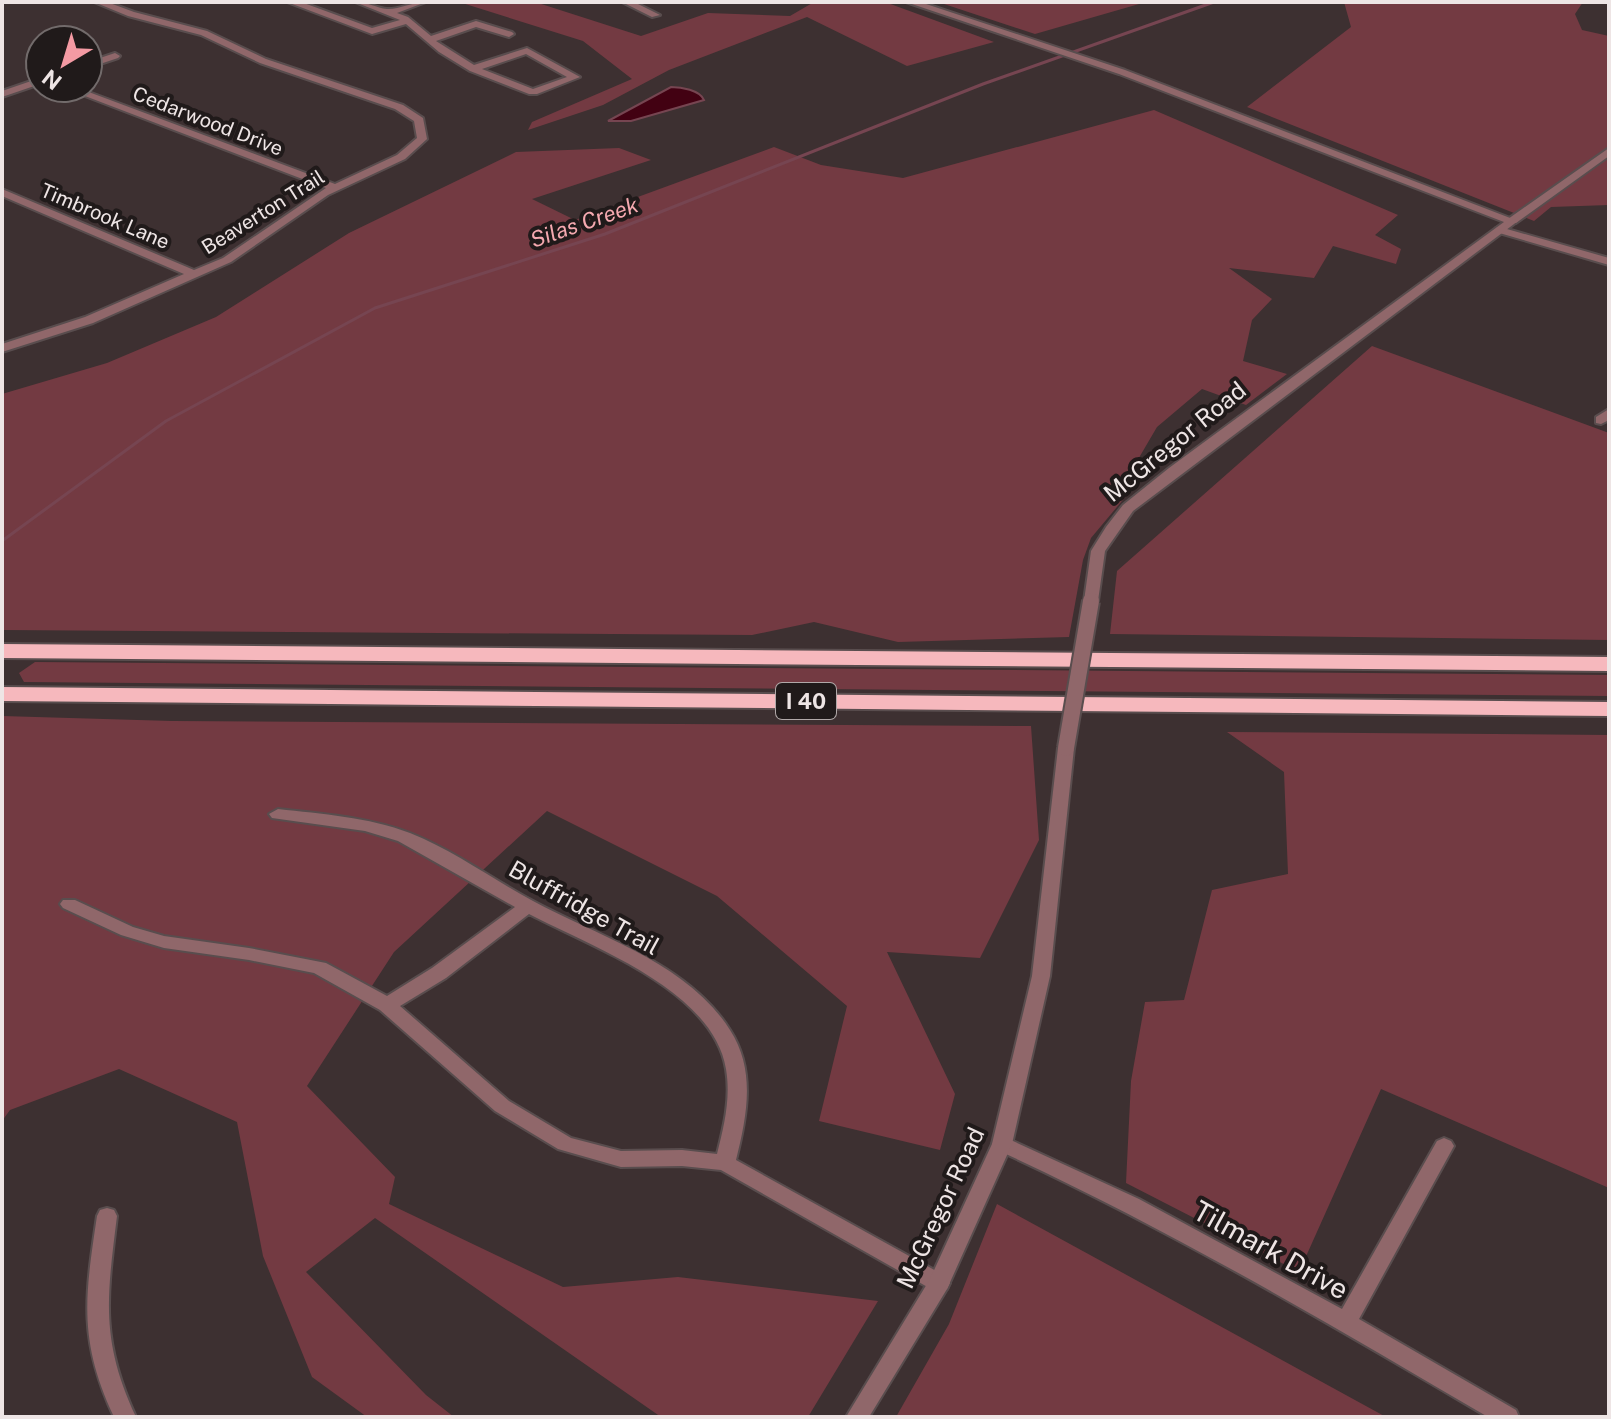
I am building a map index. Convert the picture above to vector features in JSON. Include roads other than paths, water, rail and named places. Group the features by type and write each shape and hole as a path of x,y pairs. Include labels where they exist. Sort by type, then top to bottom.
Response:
{"highway":[{"name":"I 40","path":"2,651 1609,664"},
{"name":"I 40","path":"2,694 1609,709"}],"street":[{"name":"Beaverton Trail","path":"2,348 77,324 227,260 334,187 411,151 422,139 419,120 399,107 263,61 204,33 131,14 99,2"},
{"path":"292,2 372,31 407,21"},
{"path":"360,2 407,21 429,40 473,69 533,92 575,77 527,51 473,69"},
{"path":"390,12 421,2"},
{"path":"627,2 655,15"},
{"path":"911,2 1084,60 1512,221"},
{"path":"429,40 476,24 509,34"},
{"path":"104,60 115,56"},
{"path":"2,94 24,86"},
{"name":"Cedarwood Drive","path":"104,101 334,187"},
{"name":"McGregor Road","path":"857,1417 939,1283 1002,1144 1041,976 1066,748 1098,551 1128,508 1174,471 1609,151"},
{"name":"Timbrook Lane","path":"2,192 193,274"},
{"path":"1500,230 1609,262"},
{"name":"Bluffridge Trail","path":"278,814 366,826 404,837 664,979 712,1017 731,1049 739,1085 737,1116 725,1163"},
{"path":"69,904 127,931 164,942 319,968 387,1005 502,1106 565,1144 621,1159 682,1158 725,1163 939,1283"},
{"path":"387,1005 439,973 528,906"},
{"name":"Tilmark Drive","path":"1002,1144 1078,1176 1346,1323 1508,1417"},
{"path":"1346,1323 1444,1146"},
{"path":"107,1216 96,1305 97,1342 107,1378 125,1417"}],"waterway":[{"name":"Silas Creek","path":"2,541 166,421 375,308 605,234 983,84 1214,2"}]}
